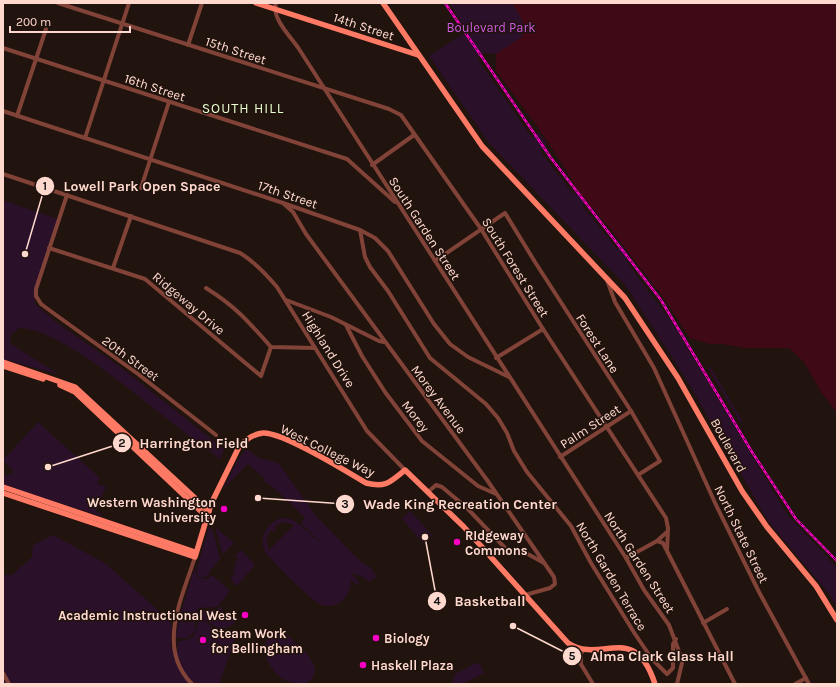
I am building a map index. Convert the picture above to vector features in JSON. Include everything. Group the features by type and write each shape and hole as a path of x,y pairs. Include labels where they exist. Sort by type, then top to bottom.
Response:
{"main road":[{"name":"14th Street","path":"256,3 275,6 419,55"},
{"name":"Boulevard","path":"383,3 482,146 625,298 678,378 742,491 778,541 816,586 837,620"},
{"path":"3,362 75,387 208,514"},
{"path":"3,366 62,385 75,392 208,514"},
{"name":"West College Way","path":"195,555 208,514 239,447 250,437 259,434 273,434 287,439 366,483 379,486 388,483 405,470"},
{"name":"Highland Drive","path":"405,470 464,527 568,643"},
{"path":"3,487 195,555"},
{"path":"3,493 195,555"},
{"path":"568,643 578,648 624,648 637,654 643,658 649,666 655,684"}],"street":[{"name":"15th Street","path":"58,3 389,109 401,115 405,121"},
{"path":"85,138 129,3"},
{"path":"188,45 202,3"},
{"name":"South Garden Street","path":"275,6 276,17 325,89 372,165 496,358 511,378 560,457"},
{"path":"17,116 46,29"},
{"name":"16th Street","path":"3,48 347,159 399,206"},
{"path":"141,188 169,102"},
{"name":"17th Street","path":"3,111 283,202 360,230 375,238 388,251 434,324 450,344 468,357 511,378"},
{"name":"South Forest Street","path":"405,121 481,229 543,329 666,518 668,531 667,551"},
{"path":"372,165 414,135"},
{"name":"Highland Drive","path":"3,174 240,253 270,278 286,300 367,431 405,470"},
{"path":"50,248 67,195"},
{"name":"Morey Avenue","path":"283,202 293,212 306,234 384,342 497,494 554,577 555,584 550,588 525,595"},
{"name":"Forest Lane","path":"481,229 505,213 631,411 660,461 638,475"},
{"path":"113,268 131,216"},
{"path":"434,261 481,229"},
{"name":"North Garden Terrace","path":"360,230 365,257 370,267 388,291 430,358 486,404 494,413 507,433 514,451 530,476 571,526 591,563 652,659 667,674 674,668 673,644 676,639"},
{"name":"Ridgeway Drive","path":"50,248 145,279 261,376 271,347"},
{"name":"20th Street","path":"50,248 36,289 36,296 41,304 138,374 216,435"},
{"name":"North State Street","path":"606,278 615,302 654,368 720,512 759,592 809,684"},
{"path":"206,288 228,301 271,347 315,348"},
{"path":"286,300 331,317 379,341 384,342"},
{"name":"Morey","path":"346,325 362,356 385,392 422,441 478,486 497,494"},
{"path":"496,358 543,329"},
{"name":"Palm Street","path":"560,457 631,411"},
{"name":"North Garden Street","path":"560,457 626,558 644,590 670,625 676,639 682,663 677,684"},
{"path":"428,492 436,485 442,487 466,508 506,549 526,553 545,563"},
{"path":"626,558 657,542 668,531"},
{"path":"657,542 663,543 735,684"},
{"path":"192,684 182,671 174,653 173,640 175,622 195,555"},
{"path":"703,623 727,609"},
{"path":"568,643 581,662 593,684"},
{"path":"581,662 581,653 586,648"},
{"path":"3,673 9,684"},
{"path":"794,684 806,678"}],"green space":[{"name":"Boulevard Park","path":"449,3 512,3 524,22 522,37 496,54 484,53 477,58 532,138 539,132 547,144 540,151 573,194 577,191 586,202 582,206 617,249 622,245 630,257 626,261 673,324 787,514 837,568 837,609 830,595 768,521 686,379 626,286 489,143 429,56 467,31"},
{"path":"3,200 57,219 35,289 35,304 53,320 119,366 224,449 220,459 91,360 52,338 34,331 19,328 10,336 11,344 60,375 3,359"},
{"path":"710,366 742,420 741,424 708,368"},
{"path":"38,422 100,478 97,483 106,487 96,511 102,514 101,516 3,486 3,473 7,476 14,472 3,460"},
{"path":"247,449 259,458 276,462 280,465 316,516 360,561 370,567 377,577 369,582 363,577 351,573 360,583 357,585 351,579 349,591 342,601 332,606 326,606 314,601 267,554 263,547 263,541 266,529 276,520 283,518 290,519 297,523 321,543 301,523 305,518 275,489 264,481 265,479 248,464 223,489 238,459","holes":["283,522 294,525 269,550 267,540 271,530 273,532 276,529 274,527"]},
{"path":"410,511 432,535 423,543 402,519"},
{"path":"209,527 213,531 220,559 209,572 210,574 203,578 198,576 196,571"},
{"path":"215,527 234,543 223,555"},
{"path":"53,535 105,563 169,620 171,623 172,650 178,651 177,642 191,638 195,635 198,621 206,622 223,636 236,636 219,684 3,684 3,575 12,575 32,557 33,545"},
{"path":"241,550 255,565 237,586 230,579 235,573 232,571 236,566 234,564 238,559 235,556"},
{"path":"195,566 195,573 199,578 207,579 212,575 230,591 217,607 199,608 195,613 195,620 180,620 179,619"},
{"path":"221,606 224,614 235,622 229,627 216,627 208,622 197,619 197,613 199,610 216,610"},
{"path":"178,622 195,622 195,632 187,638 176,638"},
{"path":"285,633 303,650 313,664 315,671 312,678 305,684 291,683 280,677 266,658 265,648 267,640 274,634"},
{"path":"476,663 480,664 484,673 462,684 452,684 455,674"}],"shaded area":[{"path":"512,3 837,3 837,413 821,392 804,362 789,348 744,348 723,344 710,344 690,338 663,297 611,230 578,191 537,126 496,71 496,54 522,37 523,23 520,15"}],"railway":[{"path":"445,3 551,158 661,300 752,452 796,519 837,561"}],"place":[{"name":"Lowell Park Open Space","path":"25,254"},
{"name":"Harrington Field","path":"48,467"},
{"name":"Wade King Recreation Center","path":"258,498"},
{"name":"Western Washington University","path":"224,509"},
{"name":"Basketball","path":"425,537"},
{"name":"RIdgeway Commons","path":"457,542"},
{"name":"Academic Instructional West","path":"245,615"},
{"name":"Alma Clark Glass Hall","path":"513,626"},
{"name":"Biology","path":"376,638"},
{"name":"Steam Work for Bellingham","path":"203,640"},
{"name":"Haskell Plaza","path":"363,665"}],"district":[{"name":"SOUTH HILL","path":"243,108"}]}
